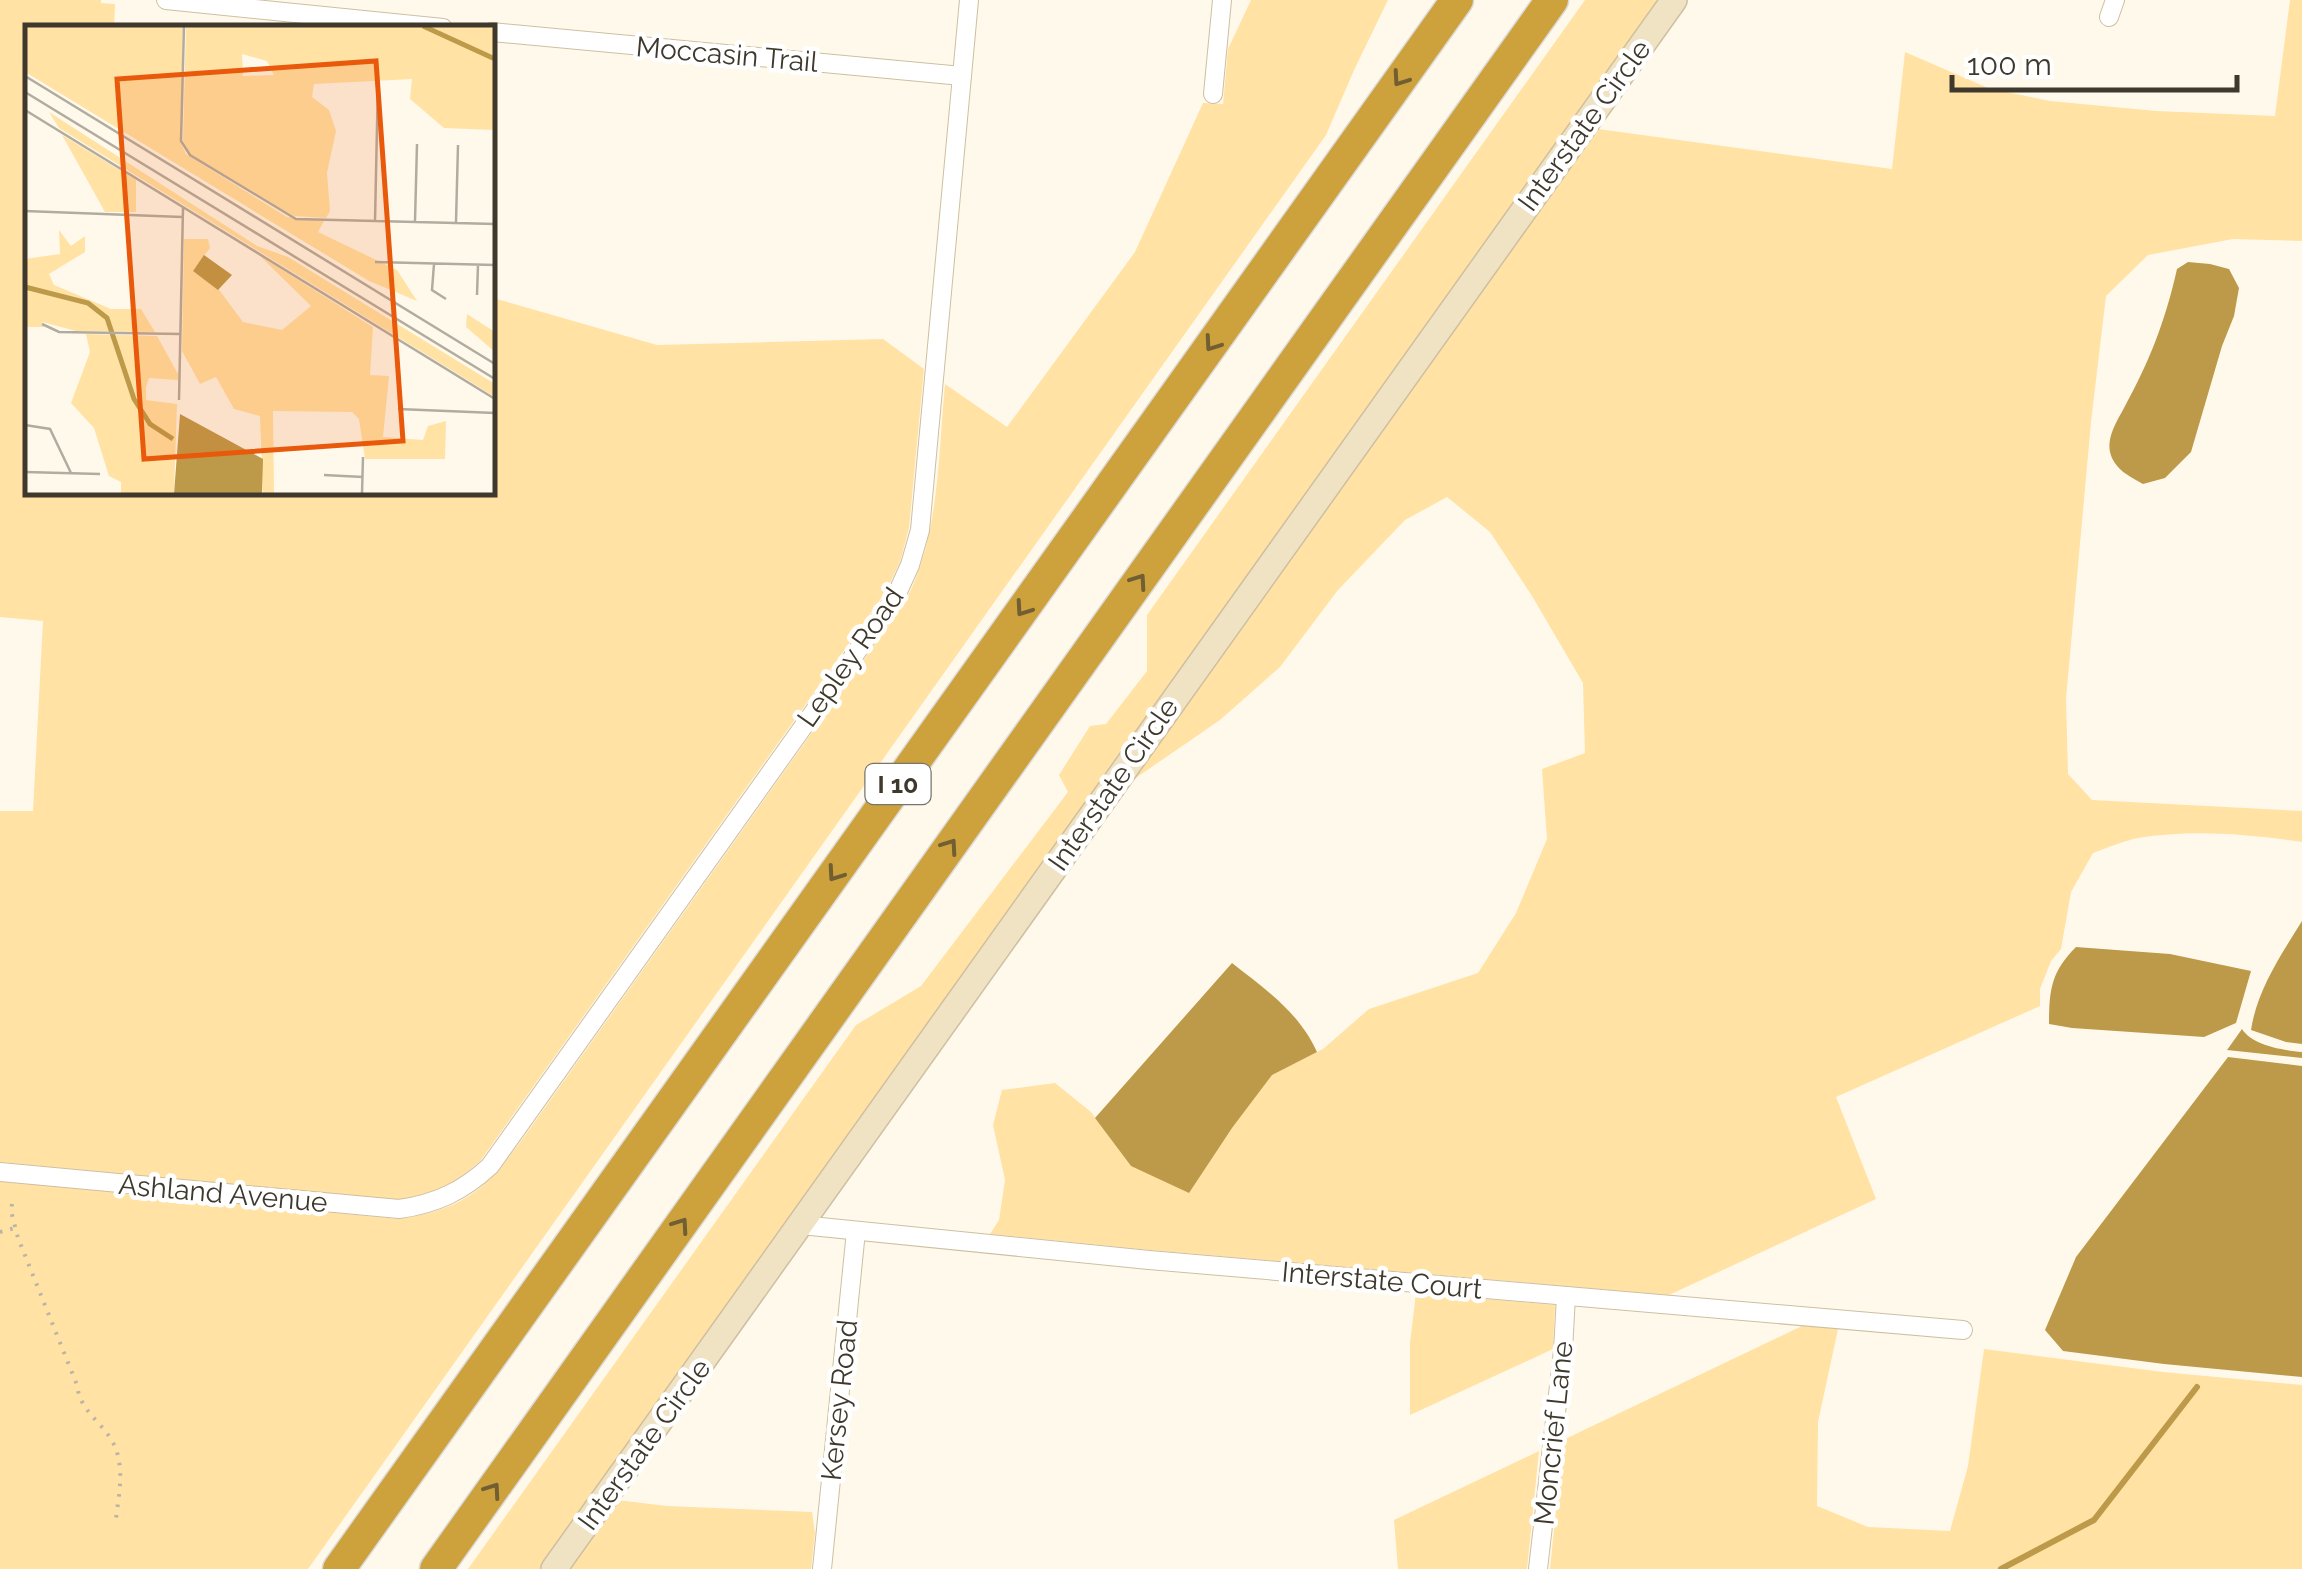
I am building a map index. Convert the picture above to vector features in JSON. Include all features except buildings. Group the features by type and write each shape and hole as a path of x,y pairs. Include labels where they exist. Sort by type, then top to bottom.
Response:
{"highway":[{"name":"I 10","path":"339,1569 1457,0"},
{"name":"I 10","path":"436,1569 1552,0"}],"street":[{"path":"166,0 413,25"},
{"name":"Lepley Road","path":"445,1198 490,1166 903,582 920,530 968,0"},
{"path":"1212,94 1222,0"},
{"name":"Interstate Circle","path":"554,1569 1674,0"},
{"name":"Moccasin Trail","path":"495,32 962,76"},
{"name":"Ashland Avenue","path":"0,1172 399,1209 445,1198"},
{"name":"Interstate Court","path":"800,1225 1149,1260 1963,1330"},
{"name":"Kersey Road","path":"822,1569 856,1230"},
{"name":"Moncrief Lane","path":"1538,1569 1564,1352 1566,1296"}],"path":[{"path":"12,1204 16,1228 79,1399 111,1440 120,1462 116,1519"},
{"path":"0,1232 16,1228"}],"shaded area":[{"path":"0,0 101,0 115,4 114,25 25,25 25,495 495,495 495,299 657,345 883,339 924,369 909,528 900,562 885,593 481,1160 453,1181 422,1195 399,1200 0,1162 0,811 33,811 43,621 0,617"},
{"path":"1251,0 1388,0 1326,135 308,1569 0,1569 0,1181 398,1219 423,1215 461,1201 490,1179 905,602 931,523 945,384 1007,427 1135,252 1203,103 1223,104 1228,49"},
{"path":"1585,0 1661,0 541,1569 468,1569 856,1025 921,986 1068,792 1059,775 1090,726 1106,724 1147,671 1147,615"},
{"path":"1687,0 1598,129 1892,169 1905,52 1988,88 2050,101 2275,116 2290,0 2302,0 2302,241 2233,239 2148,255 2106,296 2066,699 2068,774 2092,800 2302,811 2302,842 2241,835 2179,834 2138,838 2093,853 2071,892 2061,949 2051,961 2040,989 2040,1006 1836,1097 1876,1199 1669,1295 990,1234 999,1220 1005,1180 993,1125 1002,1090 1055,1083 1091,1112 1131,1166 1232,1128 1272,1074 1323,1049 1369,1009 1478,973 1516,913 1547,839 1542,769 1585,753 1583,683 1490,532 1447,497 1405,520 1338,590 1280,667 1220,720 1127,784"},
{"path":"2188,262 2229,269 2239,288 2234,316 2191,452 2165,478 2143,484 2115,463 2110,440 2156,340 2177,269"},
{"path":"2302,921 2302,1044 2251,1030 2264,987"},
{"path":"2076,947 2170,954 2251,971 2236,1023 2204,1037 2049,1024 2053,982"},
{"path":"1232,963 1291,1013 1317,1052 1272,1075 1189,1193 1131,1166 1095,1118"},
{"path":"2242,1029 2261,1043 2302,1052 2302,1058 2227,1050"},
{"path":"2228,1057 2302,1066 2302,1377 2063,1351 2045,1330 2076,1257"},
{"path":"1416,1293 1555,1305 1553,1349 1410,1415 1410,1343"},
{"path":"1802,1326 1838,1329 1818,1422 1817,1506 1868,1527 1950,1531 1968,1466 1984,1349 2302,1385 2302,1569 1550,1569 1563,1440"},
{"path":"1539,1451 1527,1569 1398,1569 1394,1520"},
{"path":"617,1500 812,1512 815,1533 811,1569 567,1569"}],"waterway":[{"path":"2001,1569 2094,1520 2197,1387"}]}
